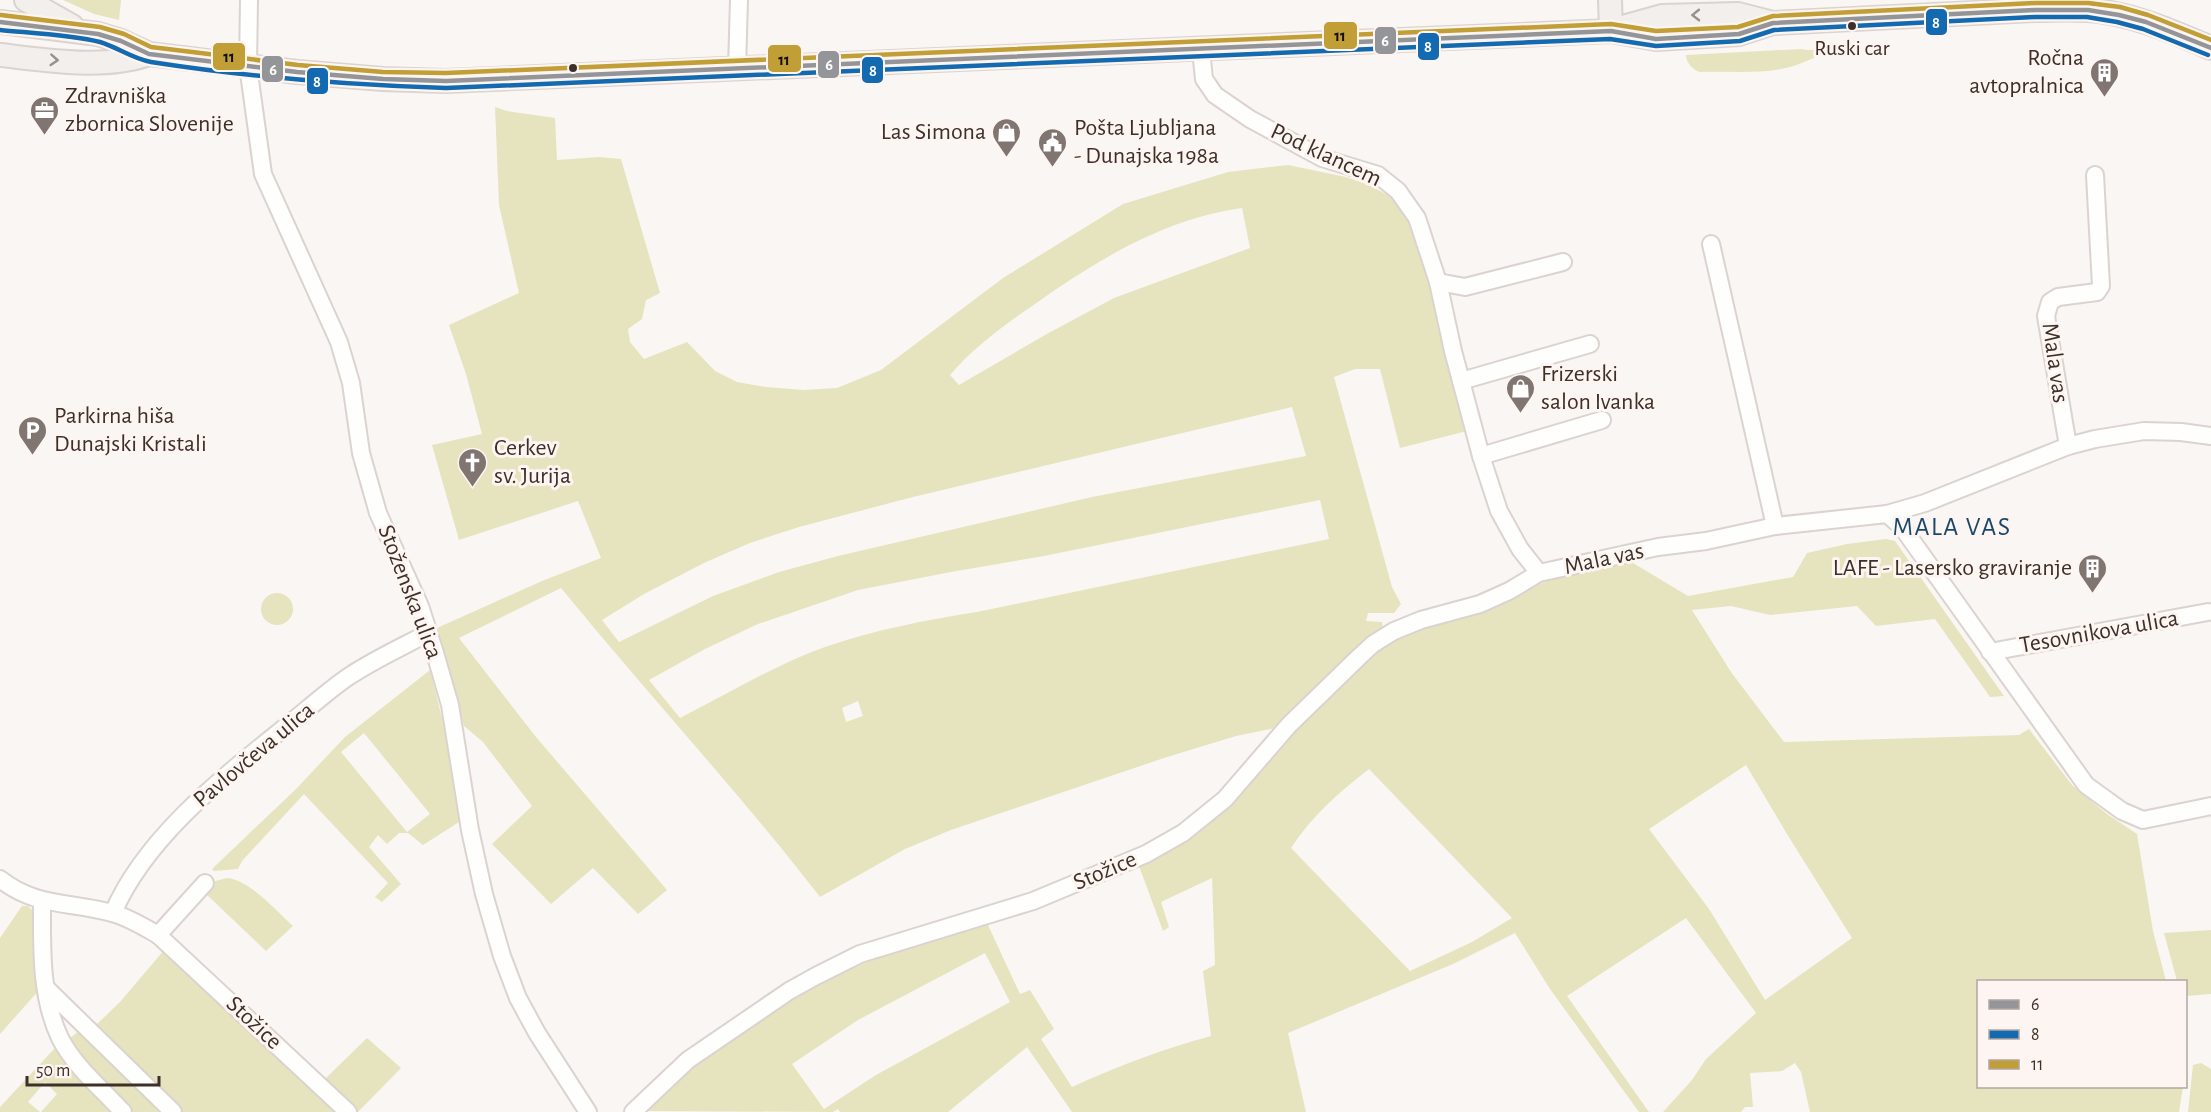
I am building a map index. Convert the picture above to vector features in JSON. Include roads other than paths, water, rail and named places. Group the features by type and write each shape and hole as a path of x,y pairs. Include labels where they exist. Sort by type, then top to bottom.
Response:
{"main road":[{"path":"26,0 81,31"},
{"path":"1610,0 1611,31"},
{"path":"0,22 81,31 121,41 148,54 383,79 446,81 1611,31 1662,16 1738,14 1773,23 2075,9 2102,11 2139,20 2211,48"},
{"path":"0,55 119,63 148,54"}],"street":[{"name":"Stoženska ulica","path":"249,0 248,66 263,174 339,342 351,383 361,453 378,513 420,606 450,705 470,830 484,894 502,956 518,998 537,1033 588,1112"},
{"path":"737,68 739,0"},
{"name":"Pod klancem","path":"1200,50 1204,79 1215,95 1250,119 1322,158 1378,175 1398,191 1417,218 1438,282 1461,381 1499,512 1520,549 1539,573"},
{"name":"Mala vas","path":"2068,446 2046,316 2050,302 2058,297 2097,292 2101,286 2095,175"},
{"path":"1711,244 1775,526"},
{"path":"1438,282 1465,287 1563,262"},
{"path":"1461,381 1590,344"},
{"path":"1481,456 1602,420"},
{"name":"Mala vas","path":"1539,573 1658,547 1706,541 1775,526 1887,514 1925,503 2068,446 2108,436 2144,431 2211,436"},
{"name":"Tesovnikova ulica","path":"1887,514 1902,527 2086,785 2122,811 2143,820 2211,806"},
{"name":"Stožice","path":"633,1112 688,1060 710,1044 789,991 834,967 871,950 1033,901 1146,854 1183,833 1225,799 1289,725 1373,644 1421,620 1480,604 1509,591 1539,573"},
{"name":"Tesovnikova ulica","path":"1990,652 2208,612"},
{"name":"Pavlovčeva ulica","path":"113,913 134,875 178,818 349,676 428,633"},
{"name":"Stožice","path":"0,879 14,889 42,902 113,913 159,935 348,1112"},
{"path":"159,935 205,883"},
{"path":"42,902 42,964 60,1038 77,1062 123,1112"},
{"path":"46,988 173,1112"}],"place":[{"name":"Ruski car","path":"1852,26"},
{"name":"Ročna avtopralnica","path":"2105,98"},
{"name":"Zdravniška zbornica Slovenije","path":"44,136"},
{"name":"Las Simona","path":"1007,158"},
{"name":"Pošta Ljubljana - Dunajska 198a","path":"1053,168"},
{"name":"Frizerski salon Ivanka","path":"1520,414"},
{"name":"Parkirna hiša Dunajski Kristali","path":"33,456"},
{"name":"Cerkev sv. Jurija","path":"473,488"},
{"name":"LAFE - Lasersko graviranje","path":"2093,594"}],"district":[{"name":"MALA VAS","path":"1952,527"}]}
